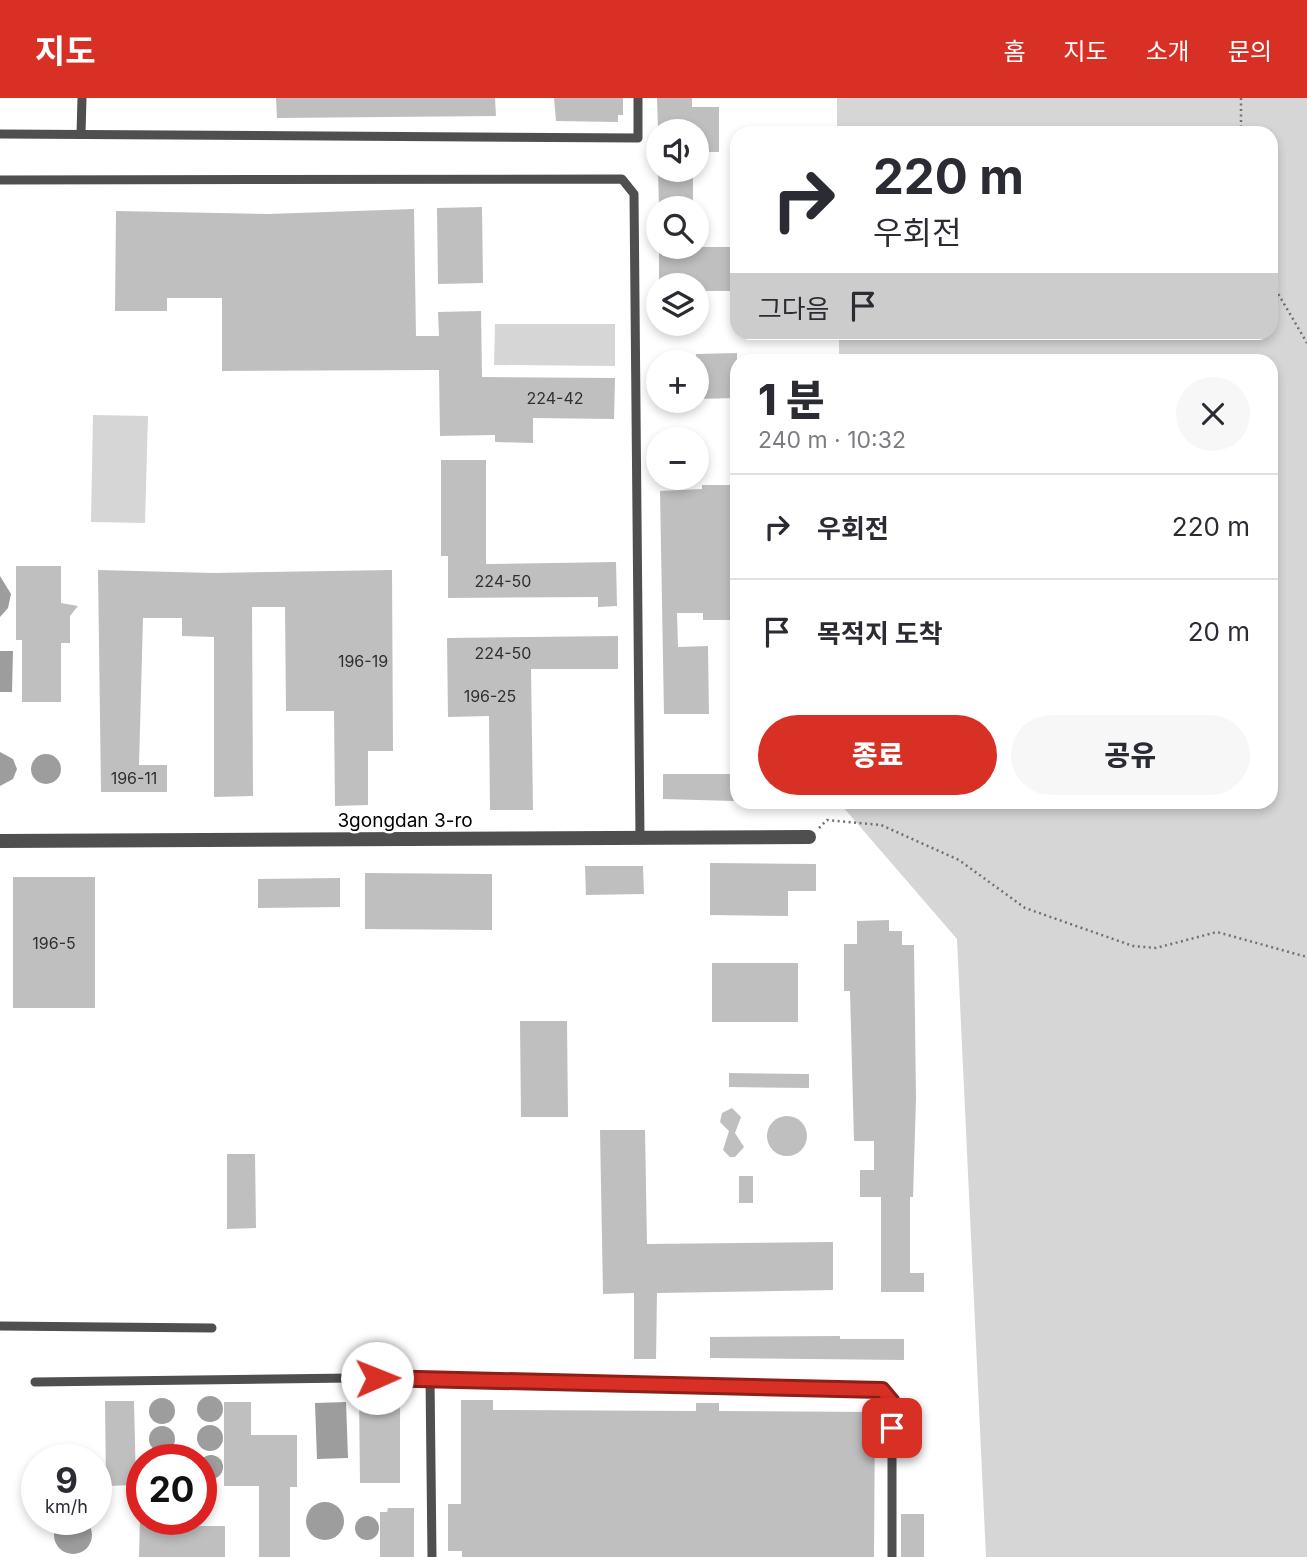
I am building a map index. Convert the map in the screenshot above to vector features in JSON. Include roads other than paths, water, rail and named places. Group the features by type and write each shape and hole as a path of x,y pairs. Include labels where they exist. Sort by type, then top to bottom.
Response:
{"street":[{"name":"3gongdan 3-ro","path":"0,841 809,837"}],"lane":[{"path":"82,98 82,134"},
{"path":"0,134 638,138 638,98"},
{"path":"0,180 622,179 634,194 640,838"},
{"path":"0,1326 212,1328"},
{"path":"35,1382 430,1377 882,1390 892,1402 892,1557"},
{"path":"430,1377 432,1557"}]}
